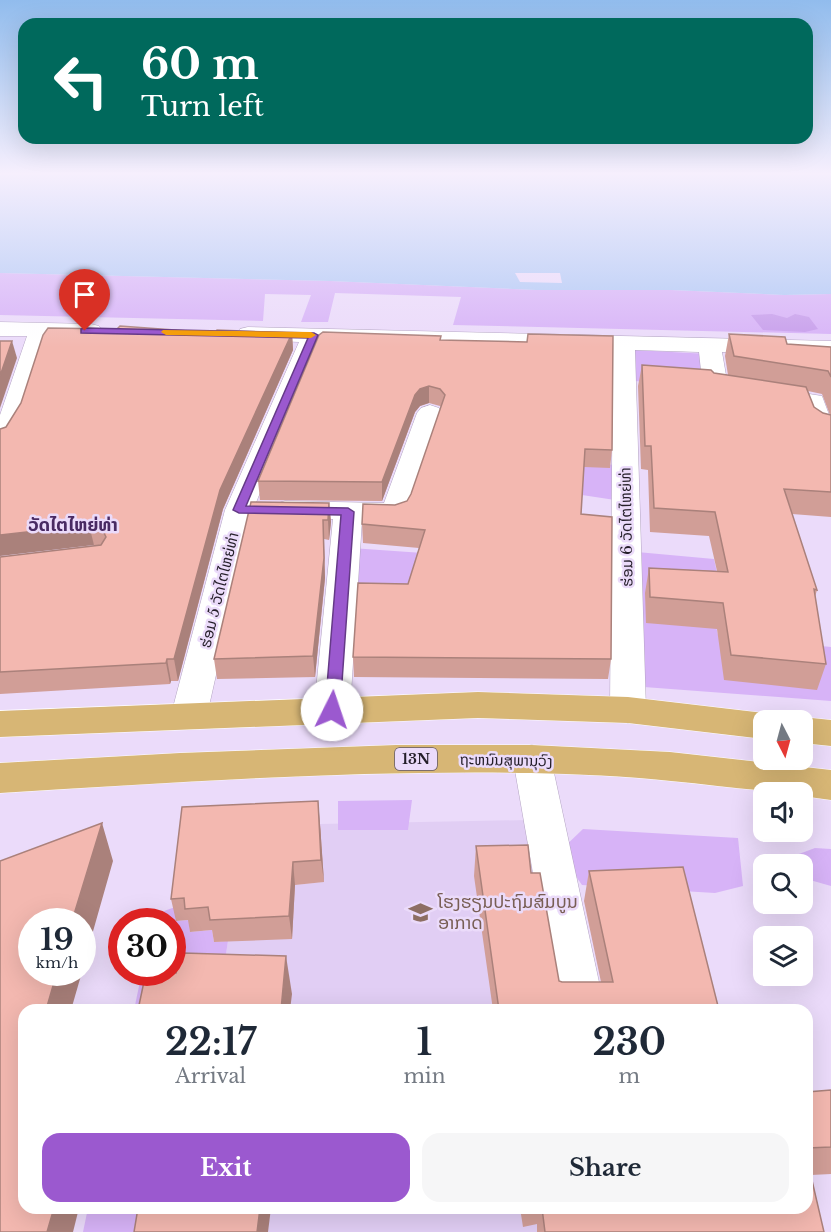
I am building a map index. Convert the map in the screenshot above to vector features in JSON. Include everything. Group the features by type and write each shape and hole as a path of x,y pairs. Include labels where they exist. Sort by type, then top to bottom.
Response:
{"highway":[{"path":"0,724 478,705 628,710 753,725"},
{"path":"813,731 831,733"},
{"name":"ຖະຫນົນສຸພານຸວົງ","path":"0,778 180,767 384,760 532,759 670,766 831,785"}],"street":[{"path":"0,329 110,331"},
{"path":"0,439 11,420 40,330"},
{"path":"225,333 831,348"},
{"name":"ຮ່ອມ 5 ວັດໄຕໄຫຍ່ທ່າ","path":"189,715 239,510 314,335"},
{"name":"ຮ່ອມ 6 ວັດໄຕໄຫຍ່ທ່າ","path":"624,343 628,710"},
{"path":"710,345 714,380 719,387 813,401 818,424 831,430"},
{"path":"239,510 395,512 430,413"},
{"path":"332,710 348,512"},
{"path":"532,759 580,1004"}],"shaded area":[{"path":"0,273 330,281 536,290 671,290 784,295 831,294 831,334 453,325 461,297 335,293 328,322 301,322 311,295 265,294 263,321 0,315"},
{"path":"772,314 787,318 795,314 809,317 818,329 805,332 763,330 751,315"},
{"path":"634,350 709,354 713,388 635,381"},
{"path":"543,460 616,465 615,500 582,495"},
{"path":"351,548 423,553 408,603 347,603"},
{"path":"637,552 714,559 723,600 710,600 718,635 831,647 831,701 644,687"},
{"path":"412,800 408,830 338,830 338,801"},
{"name":"ໂຮງຮຽນປະຖົມສົມບູນ ອາກາດ","path":"529,820 564,1004 269,1004 220,992 228,941 292,938 295,885 323,882 320,824"},
{"path":"583,829 738,838 743,886 715,893 582,885 559,852"},
{"path":"815,848 831,849 831,886 813,881 813,854 799,854"},
{"path":"186,920 189,920 190,932 212,930 214,942 228,941 220,992 185,1004 135,1004 139,986 186,986"},
{"path":"87,1214 155,1214 153,1232 83,1232"},
{"path":"270,1214 604,1214 608,1232 268,1232"}],"water":[{"path":"0,232 831,232 831,294 784,295 671,290 536,290 330,281 0,273"}],"pier":[{"path":"515,273 560,273 562,283 520,282"}],"building":[{"path":"120,326 216,333 217,330 292,333 220,490 174,659 167,659 166,663 0,672 0,557 101,545 106,537 101,527 89,525 0,535 0,429 6,427 21,403 43,335 48,328 117,329"},
{"path":"323,332 441,336 440,340 527,342 528,334 613,336 612,450 585,449 581,514 612,517 611,659 353,657 358,583 408,584 425,530 362,524 363,504 395,505 407,501 445,395 440,389 429,386 420,389 415,395 382,482 258,481 319,335"},
{"path":"729,334 785,337 787,344 831,347 831,377 828,371 734,356"},
{"path":"0,341 12,341 0,376"},
{"path":"642,365 711,370 714,373 806,387 814,407 831,415 831,492 784,489 817,590 814,589 826,664 731,655 723,603 650,597 649,568 728,572 715,512 654,508 651,446 645,446"},
{"path":"251,502 329,503 328,520 323,520 324,558 313,656 214,659"},
{"path":"318,801 321,860 293,862 289,916 210,920 208,907 186,909 184,898 171,899 182,807"},
{"path":"102,823 76,908 18,908 18,986 53,986 48,1004 18,1004 18,1214 52,1214 47,1232 0,1232 0,861"},
{"path":"528,845 531,873 540,873 559,981 562,982 613,982 589,871 683,867 717,1004 498,1004 476,846"},
{"path":"186,953 286,956 282,1004 139,1004 143,986 186,986"},
{"path":"831,1090 831,1147 813,1148 813,1092"},
{"path":"813,1185 824,1232 545,1232 543,1214 813,1214"},
{"path":"137,1214 259,1214 257,1232 134,1232"}],"slow traffic":[{"path":"166,332 311,335"}],"place":[{"name":"ໂຮງຮຽນປະຖົມສົມບູນ ອາກາດ","path":"420,912"}],"district":[{"name":"ວັດໄຕໄຫຍ່ທ່າ","path":"73,525"}],"route":[{"path":"85,331 314,335 239,510 348,512 332,710"}]}
